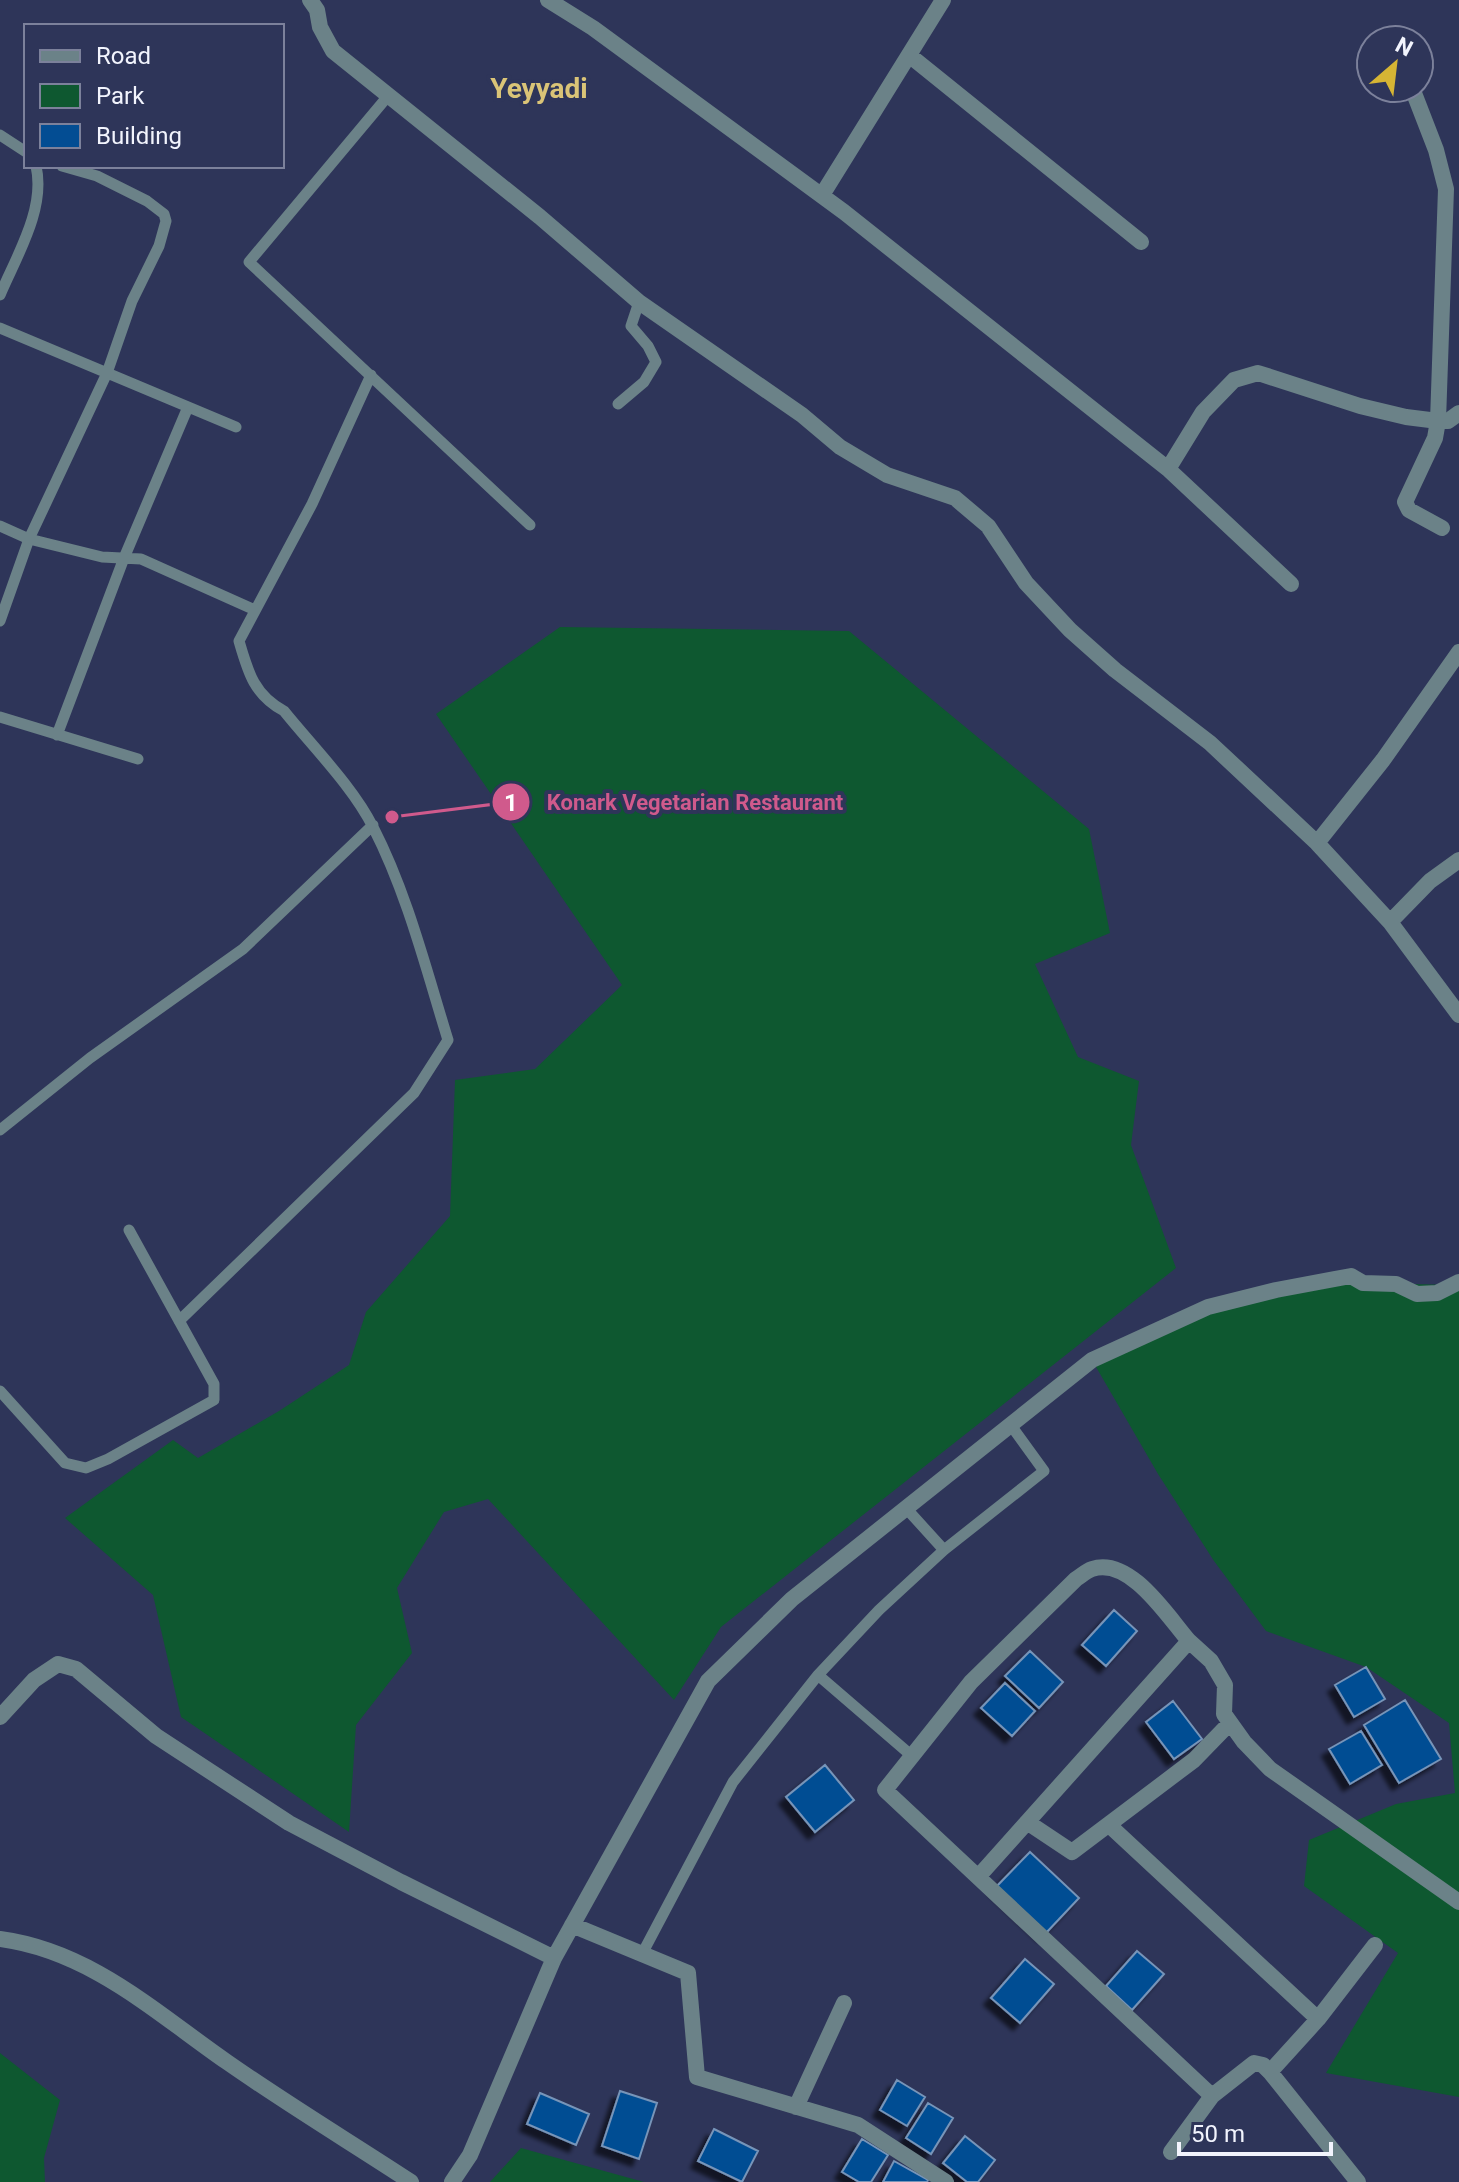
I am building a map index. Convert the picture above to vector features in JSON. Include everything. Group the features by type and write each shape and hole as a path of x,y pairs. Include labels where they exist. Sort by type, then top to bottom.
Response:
{"street":[{"path":"310,0 333,51 540,217 639,302 802,415 840,447 887,475 955,498 988,526 1026,583 1070,630 1115,670 1210,743 1317,843 1390,922 1459,1015"},
{"path":"548,0 593,28 822,195 1023,352 1168,469 1291,584"},
{"path":"822,195 943,0"},
{"path":"909,55 1141,242"},
{"path":"1418,104 1436,150 1446,189 1438,421 1435,438 1405,502 1409,510 1442,528"},
{"path":"1168,469 1203,412 1234,380 1258,373 1360,406 1406,417 1448,421 1459,413"},
{"path":"1317,843 1383,760 1459,652"},
{"path":"1390,922 1430,881 1459,860"},
{"path":"452,2182 470,2155 554,1958 708,1681 792,1599 1092,1360 1208,1307 1276,1290 1351,1276 1363,1283 1396,1284 1417,1294 1437,1293 1459,1282"},
{"path":"1212,2096 885,1790 971,1682 1076,1579 1091,1569 1108,1567 1125,1574 1146,1590 1189,1641 1211,1661 1225,1685 1224,1714 1270,1769 1459,1902"},
{"path":"978,1877 1189,1641"},
{"path":"0,1717 34,1680 58,1664 76,1669 156,1736 289,1823 554,1958"},
{"path":"1027,1822 1072,1852 1194,1760 1230,1723"},
{"path":"1109,1825 1318,2019"},
{"path":"572,1925 688,1973 697,2077 858,2125 946,2182"},
{"path":"0,1939 30,1943 68,1957 119,1983 228,2063 411,2182"},
{"path":"1270,2072 1318,2019 1375,1945"},
{"path":"796,2107 844,2003"},
{"path":"1171,2152 1212,2096 1254,2063 1263,2065 1270,2072 1358,2182"}],"lane":[{"path":"388,96 249,262 530,525"},
{"path":"0,135 24,151"},
{"path":"0,295 33,217 39,179 36,168"},
{"path":"0,621 29,539 107,373 132,301 159,246 166,221 164,214 147,201 97,176 69,168"},
{"path":"618,404 644,382 656,362 648,346 631,326 639,302"},
{"path":"0,328 236,427"},
{"path":"179,1321 414,1093 448,1040 398,887 373,825 284,711 270,703 251,679 239,641 312,504 371,375"},
{"path":"57,735 124,558 188,407"},
{"path":"0,526 29,539 102,557 141,559 255,610"},
{"path":"0,717 138,759"},
{"path":"0,1130 90,1058 243,949 373,825"},
{"path":"0,1391 65,1463 86,1468 214,1400 214,1384 129,1230"},
{"path":"642,1954 733,1782 818,1675 879,1610 944,1550 1044,1471 1010,1424"},
{"path":"905,1507 944,1550"},
{"path":"818,1675 912,1756"}],"green space":[{"path":"560,627 849,631 1089,829 1110,933 1035,964 1078,1057 1139,1081 1131,1145 1176,1268 721,1627 674,1700 488,1499 444,1512 397,1588 412,1653 356,1725 349,1832 181,1717 153,1595 65,1518 173,1440 198,1458 279,1411 349,1365 366,1312 450,1216 455,1080 535,1069 622,985 436,714"},
{"path":"1459,1279 1459,2097 1326,2073 1398,1953 1304,1886 1309,1840 1396,1804 1455,1793 1449,1723 1366,1667 1266,1631 1214,1561 1158,1474 1092,1360 1180,1318 1270,1292 1330,1286 1454,1285"},
{"path":"0,2053 60,2100 44,2158 45,2182 0,2182"},
{"path":"521,2148 644,2182 490,2182"}],"building":[{"path":"1114,1610 1137,1631 1106,1666 1082,1645"},
{"path":"1030,1651 1063,1682 1039,1708 1005,1676"},
{"path":"1366,1667 1385,1699 1354,1717 1335,1685"},
{"path":"1005,1683 1035,1711 1012,1736 981,1708"},
{"path":"1405,1700 1441,1759 1399,1783 1364,1725"},
{"path":"1173,1701 1202,1739 1174,1759 1146,1722"},
{"path":"1361,1731 1382,1765 1350,1784 1329,1749"},
{"path":"825,1765 854,1800 815,1832 786,1797"},
{"path":"1030,1852 1079,1898 1045,1934 996,1887"},
{"path":"1137,1951 1164,1974 1132,2010 1106,1986"},
{"path":"1025,1959 1054,1984 1020,2023 991,1998"},
{"path":"897,2080 925,2097 907,2126 880,2110"},
{"path":"620,2091 657,2103 639,2159 602,2146"},
{"path":"540,2093 589,2114 576,2145 527,2124"},
{"path":"928,2103 953,2118 931,2154 906,2138"},
{"path":"714,2129 758,2151 742,2182 698,2161"},
{"path":"965,2136 995,2160 978,2182 967,2182 943,2163"},
{"path":"862,2139 888,2155 871,2182 859,2182 842,2172"},
{"path":"894,2161 928,2180 927,2182 883,2182"}],"place":[{"name":"Konark Vegetarian Restaurant","path":"392,817"}],"district":[{"name":"Yeyyadi","path":"539,88"}]}
